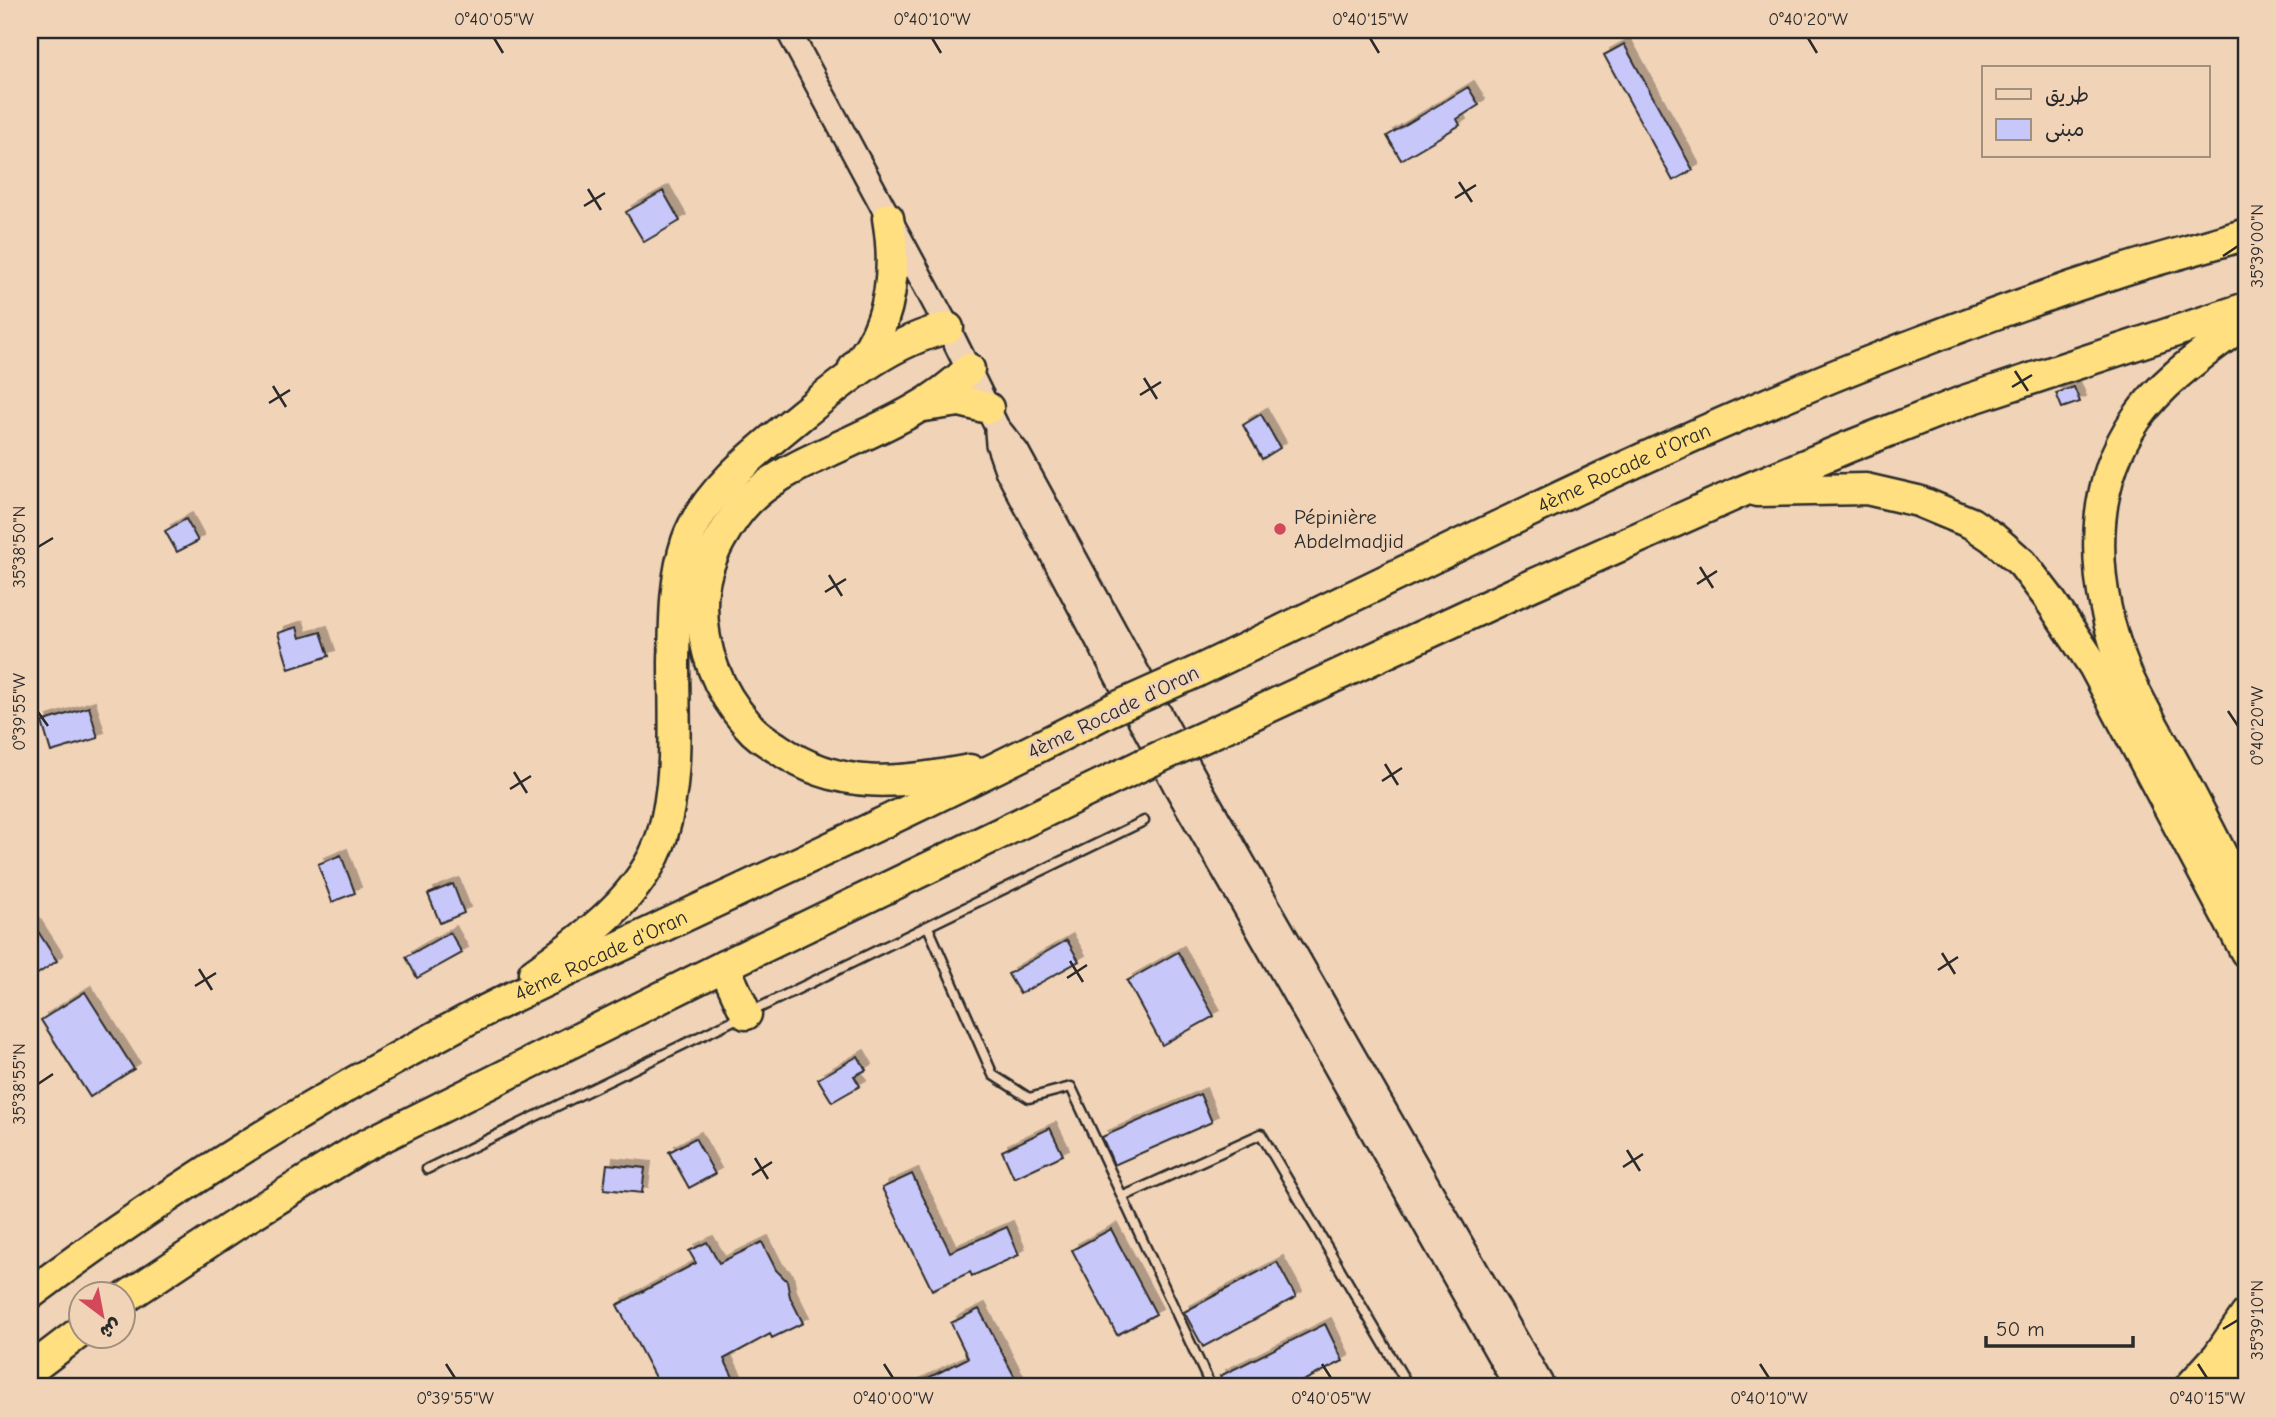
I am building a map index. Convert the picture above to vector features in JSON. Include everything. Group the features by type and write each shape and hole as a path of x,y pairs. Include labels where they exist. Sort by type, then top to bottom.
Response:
{"highway":[{"path":"841,383 877,335 888,307 893,278 893,248 888,218"},
{"name":"4ème Rocade d'Oran","path":"30,1294 105,1237 219,1161 468,1019 1005,765 1112,709 1196,672 1610,474 1858,366 2116,272 2246,234"},
{"path":"136,1291 240,1221 360,1148 724,966 1142,765 1743,491 1967,400 2246,308"},
{"path":"2246,321 2174,376 2136,421 2106,486 2099,548 2101,587 2108,621 2127,676 2246,903"},
{"path":"468,1019 588,933 624,899 650,863 662,836 670,796 676,586 688,540 707,505 723,486 782,431 841,383 913,338 948,328"},
{"path":"968,369 946,390 920,407 784,474 748,500 734,517 714,552 702,587 702,619 710,666 730,705 754,733 793,759 842,778 890,782 1005,765"},
{"path":"920,407 960,401 993,418"},
{"path":"1743,491 1866,489 1918,500 1971,523 2022,563 2094,666 2246,952"},
{"path":"724,966 746,1014"},
{"path":"2190,1387 2218,1356 2246,1315"},
{"path":"30,1370 66,1343"},
{"path":"2220,1387 2246,1357"}],"main road":[{"path":"788,30 948,328 993,418 1017,452 1202,791 1543,1387"},
{"path":"993,418 1007,470 1175,787 1274,956 1517,1387"}],"lane":[{"path":"427,1169 1144,821"},
{"path":"929,927 993,1075 1029,1098 1072,1087 1211,1387"},
{"path":"1122,1196 1261,1134 1409,1387"}],"building":[{"path":"1624,44 1693,170 1673,181 1604,55"},
{"path":"1468,87 1479,105 1457,119 1460,125 1401,160 1387,136"},
{"path":"663,191 680,221 644,242 626,212"},
{"path":"2074,387 2080,402 2062,408 2056,393"},
{"path":"1261,414 1280,448 1262,459 1243,425"},
{"path":"186,519 198,541 177,552 165,531"},
{"path":"297,627 300,638 321,632 329,656 289,669 278,633"},
{"path":"89,707 98,738 51,752 42,722"},
{"path":"341,855 355,893 332,902 318,864"},
{"path":"453,884 464,913 440,923 428,894"},
{"path":"30,919 57,961 30,979"},
{"path":"450,932 462,953 417,978 406,957"},
{"path":"1067,940 1079,961 1020,994 1008,974"},
{"path":"1178,952 1214,1016 1162,1045 1127,981"},
{"path":"85,992 134,1069 90,1097 41,1020"},
{"path":"858,1056 866,1070 854,1076 860,1086 832,1102 818,1079"},
{"path":"1200,1094 1212,1122 1114,1165 1102,1137"},
{"path":"1050,1128 1063,1155 1014,1178 1002,1151"},
{"path":"695,1138 715,1174 689,1188 669,1152"},
{"path":"607,1164 645,1168 642,1193 604,1189"},
{"path":"912,1174 950,1252 1007,1227 1019,1255 972,1276 970,1272 932,1290 882,1188"},
{"path":"1111,1229 1156,1314 1117,1335 1072,1250"},
{"path":"707,1242 719,1263 762,1242 776,1270 787,1281 790,1297 803,1323 772,1338 770,1334 724,1359 738,1387 660,1387 617,1305 696,1263 689,1251"},
{"path":"1277,1262 1296,1297 1203,1347 1184,1312"},
{"path":"979,1309 1020,1387 910,1387 968,1358 951,1323"},
{"path":"1325,1324 1343,1361 1291,1387 1226,1387 1220,1376"}],"place":[{"name":"Pépinière Abdelmadjid","path":"1280,529"}]}
